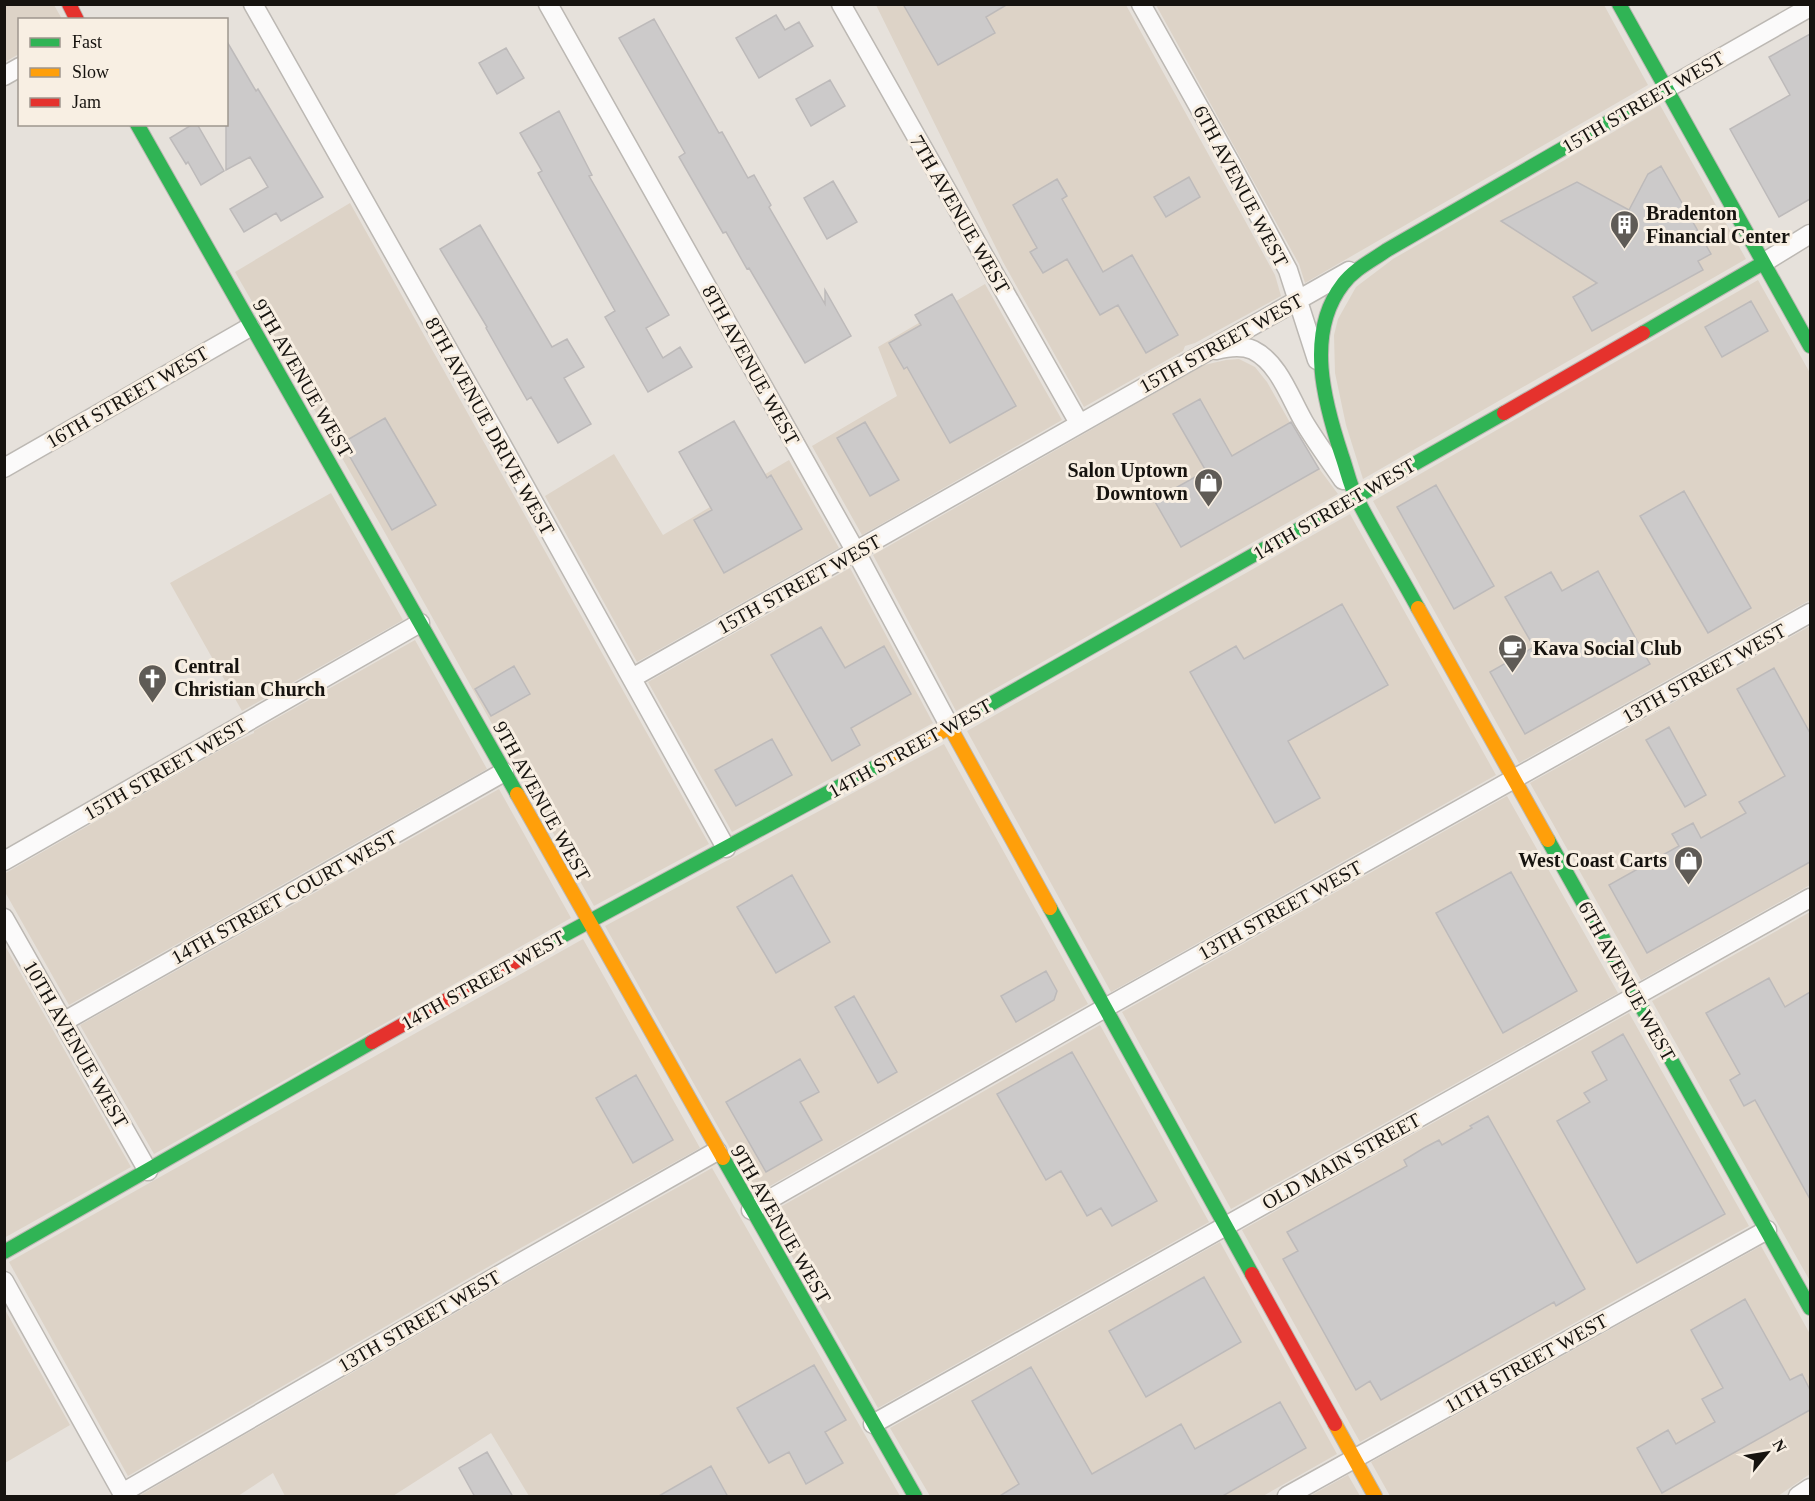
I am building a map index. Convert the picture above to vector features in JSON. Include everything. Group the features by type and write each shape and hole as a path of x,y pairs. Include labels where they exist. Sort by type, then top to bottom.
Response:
{"main road":[{"path":"69,4 77,18"},
{"path":"1619,4 1810,346"},
{"name":"15TH STREET WEST","path":"1387,250 1666,89"},
{"name":"9TH AVENUE WEST","path":"138,126 915,1497"},
{"name":"6TH AVENUE WEST","path":"1387,250 1348,279 1332,301 1322,334 1322,376 1334,429 1356,497 1810,1308"},
{"name":"14TH STREET WEST","path":"4,1252 441,1002 950,728 1763,263"},
{"path":"950,728 1375,1497"}],"street":[{"name":"8TH AVENUE DRIVE WEST","path":"253,4 726,848"},
{"name":"8TH AVENUE WEST","path":"548,4 856,552 950,728"},
{"name":"7TH AVENUE WEST","path":"841,4 1079,423"},
{"name":"6TH AVENUE WEST","path":"1141,4 1288,270 1296,301 1322,376"},
{"name":"15TH STREET WEST","path":"1666,89 1810,7"},
{"path":"4,76 18,68"},
{"name":"14TH STREET WEST","path":"1763,263 1810,234"},
{"name":"15TH STREET WEST","path":"632,678 1387,250"},
{"name":"16TH STREET WEST","path":"4,468 250,327"},
{"name":"6TH AVENUE WEST","path":"1200,354 1225,348 1242,347 1264,358 1278,374 1317,444 1356,497"},
{"name":"13TH STREET WEST","path":"751,1210 1105,1008 1810,613"},
{"name":"15TH STREET WEST","path":"4,861 420,623"},
{"name":"14TH STREET COURT WEST","path":"63,1022 504,772"},
{"name":"OLD MAIN STREET","path":"873,1424 1810,898"},
{"name":"10TH AVENUE WEST","path":"4,918 148,1171"},
{"name":"13TH STREET WEST","path":"123,1495 525,1260 717,1151"},
{"name":"11TH STREET WEST","path":"1287,1497 1767,1230"},
{"path":"4,1281 123,1495"},
{"path":"1798,1497 1810,1488"}],"shaded area":[{"path":"5,5 54,5 61,18 18,18 18,55 5,62"},
{"path":"876,5 1126,5 1275,275 1281,296 1195,343 1185,346 1183,351 1084,407 1003,262"},
{"path":"1156,5 1604,5 1648,85 1305,283 1299,264"},
{"path":"1660,105 1746,259 1363,479 1346,425 1335,373 1334,335 1338,319 1356,287 1393,259"},
{"path":"350,203 709,844 594,906 380,524 235,272"},
{"path":"1758,280 1810,373 1810,600 1519,763 1373,501"},
{"path":"985,284 1062,420 862,535 812,446 897,396 878,347"},
{"path":"1239,359 1255,367 1267,382 1306,451 1338,494 956,711 873,555 1204,365"},
{"path":"614,454 663,535 789,460 839,548 637,662 545,496"},
{"path":"331,493 403,620 242,711 170,583"},
{"path":"1350,514 1496,775 1111,992 967,731"},
{"path":"850,568 933,723 732,832 648,682"},
{"path":"1810,626 1810,885 1641,980 1530,783"},
{"path":"415,640 487,769 69,1005 5,892 4,874"},
{"path":"944,744 1088,1004 756,1194 605,926"},
{"path":"499,789 571,918 154,1154 80,1025"},
{"path":"1507,796 1618,993 1231,1209 1122,1012"},
{"path":"1810,912 1810,1281 1652,1001"},
{"path":"583,939 700,1148 519,1249 128,1476 9,1262"},
{"path":"4,944 131,1167 4,1238"},
{"path":"1629,1013 1749,1226 1360,1442 1242,1230"},
{"path":"1100,1025 1209,1222 878,1408 768,1214"},
{"path":"712,1168 900,1496 529,1496 491,1433 393,1496 285,1496 273,1473 238,1496 139,1496 530,1270"},
{"path":"1220,1242 1337,1454 1263,1496 930,1496 890,1428"},
{"path":"1761,1246 1810,1334 1810,1474 1778,1496 1390,1496 1371,1462"},
{"path":"4,1308 70,1425 5,1463 4,1463"},
{"path":"1348,1475 1360,1496 1310,1496"}],"building":[{"path":"903,4 1008,4 986,17 995,33 938,65"},
{"path":"776,15 785,30 799,22 813,46 759,78 736,38"},
{"path":"654,19 719,133 722,132 748,178 754,175 771,205 769,207 825,304 825,290 851,336 805,363 749,268 747,269 726,232 723,233 679,157 685,153 619,38"},
{"path":"1810,34 1810,199 1779,217 1730,129 1790,95 1769,57"},
{"path":"228,43 323,197 281,221 276,213 244,232 230,209 268,187 250,157 226,170"},
{"path":"506,48 524,78 497,94 479,63"},
{"path":"830,80 845,106 811,126 796,99"},
{"path":"559,111 592,175 589,176 669,315 646,328 663,358 680,347 692,367 648,392 605,317 615,311 538,173 542,171 520,133"},
{"path":"190,126 198,126 224,171 201,185 188,162 186,164 170,138"},
{"name":"Bradenton Financial Center","path":"1661,166 1711,254 1698,261 1703,270 1592,331 1573,297 1597,283 1501,221 1577,182 1629,210 1648,174"},
{"path":"1189,177 1200,197 1166,217 1154,197"},
{"path":"1057,179 1067,196 1062,199 1103,272 1132,255 1178,335 1146,353 1118,305 1100,315 1067,259 1043,273 1030,252 1037,248 1013,205"},
{"path":"833,181 857,222 827,239 804,198"},
{"path":"480,225 552,347 567,339 584,367 564,378 591,424 558,443 531,397 527,400 440,249"},
{"path":"952,294 1016,406 950,443 907,367 904,369 889,343 921,325 915,315"},
{"path":"1751,301 1768,331 1722,357 1705,327"},
{"path":"1200,399 1232,456 1291,422 1319,469 1181,547 1154,500 1206,471 1173,414"},
{"path":"385,418 436,505 392,530 342,443"},
{"path":"734,421 767,478 771,475 802,529 724,573 694,520 712,510 679,452"},
{"path":"865,422 899,480 870,496 837,438"},
{"path":"1436,485 1494,586 1454,609 1397,507"},
{"path":"1684,491 1751,608 1708,633 1640,516"},
{"path":"1598,571 1650,664 1525,734 1490,672 1534,647 1505,597 1551,572 1562,591"},
{"path":"1342,604 1388,685 1288,741 1320,798 1275,823 1190,672 1236,646 1244,659"},
{"path":"821,627 845,668 884,646 911,694 851,728 860,745 832,761 771,655"},
{"path":"514,666 530,694 491,716 475,689"},
{"path":"1774,668 1810,733 1810,862 1647,953 1609,885 1679,846 1672,834 1693,823 1701,838 1746,813 1739,802 1785,776 1737,689"},
{"path":"1669,727 1706,795 1685,807 1646,740"},
{"path":"772,739 792,775 736,806 715,770"},
{"path":"1511,872 1577,991 1503,1033 1436,913"},
{"path":"792,875 830,942 776,973 737,907"},
{"path":"1046,971 1057,991 1054,1000 1016,1022 1001,996"},
{"path":"1769,978 1785,1007 1810,992 1810,1199 1755,1100 1744,1106 1730,1080 1740,1074 1706,1013"},
{"path":"854,996 897,1072 878,1083 835,1007"},
{"path":"1623,1034 1725,1214 1637,1263 1557,1121 1590,1102 1584,1093 1607,1080 1592,1052"},
{"path":"1072,1052 1157,1201 1112,1226 1101,1208 1087,1216 1061,1171 1046,1180 997,1094"},
{"path":"800,1059 819,1092 800,1102 822,1140 766,1172 726,1102"},
{"path":"636,1075 673,1140 633,1163 596,1098"},
{"path":"1488,1116 1585,1289 1556,1306 1554,1302 1381,1400 1370,1381 1356,1390 1283,1259 1298,1251 1287,1232 1407,1166 1404,1160 1424,1148 1439,1140 1442,1145"},
{"path":"1204,1277 1241,1342 1146,1397 1109,1331"},
{"path":"1745,1299 1790,1380 1802,1374 1810,1390 1810,1410 1662,1493 1637,1448 1668,1430 1676,1444 1715,1422 1702,1399 1723,1388 1691,1330"},
{"path":"814,1365 846,1420 825,1432 843,1463 806,1484 789,1452 769,1463 737,1408"},
{"path":"1031,1367 1092,1474 1181,1424 1195,1449 1280,1402 1306,1448 1221,1497 998,1497 1019,1484 972,1401"},
{"path":"487,1452 513,1497 475,1497 459,1468"},
{"path":"711,1466 728,1497 657,1497"}],"traffic: fast":[{"path":"1619,4 1810,346"},
{"path":"1418,608 1355,494 1335,435 1321,368 1324,324 1331,303 1343,284 1353,274 1387,250 1666,89"},
{"path":"138,126 517,794"},
{"path":"1643,333 1763,263"},
{"path":"950,727 1504,413"},
{"path":"527,955 881,764"},
{"path":"1548,840 1810,1308"},
{"path":"1050,908 1252,1274"},
{"path":"4,1252 372,1042"},
{"path":"723,1158 915,1496"}],"traffic: slow":[{"path":"1418,608 1548,840"},
{"path":"881,764 950,727 1050,908"},
{"path":"517,794 723,1158"},
{"path":"1335,1424 1375,1496"}],"traffic: jam":[{"path":"69,4 76,18"},
{"path":"1504,413 1643,333"},
{"path":"372,1042 527,955"},
{"path":"1252,1274 1335,1424"}],"place":[{"name":"Bradenton Financial Center","path":"1625,250"},
{"name":"Salon Uptown Downtown","path":"1209,508"},
{"name":"Kava Social Club","path":"1512,674"},
{"name":"Central Christian Church","path":"153,704"},
{"name":"West Coast Carts","path":"1688,886"}]}
